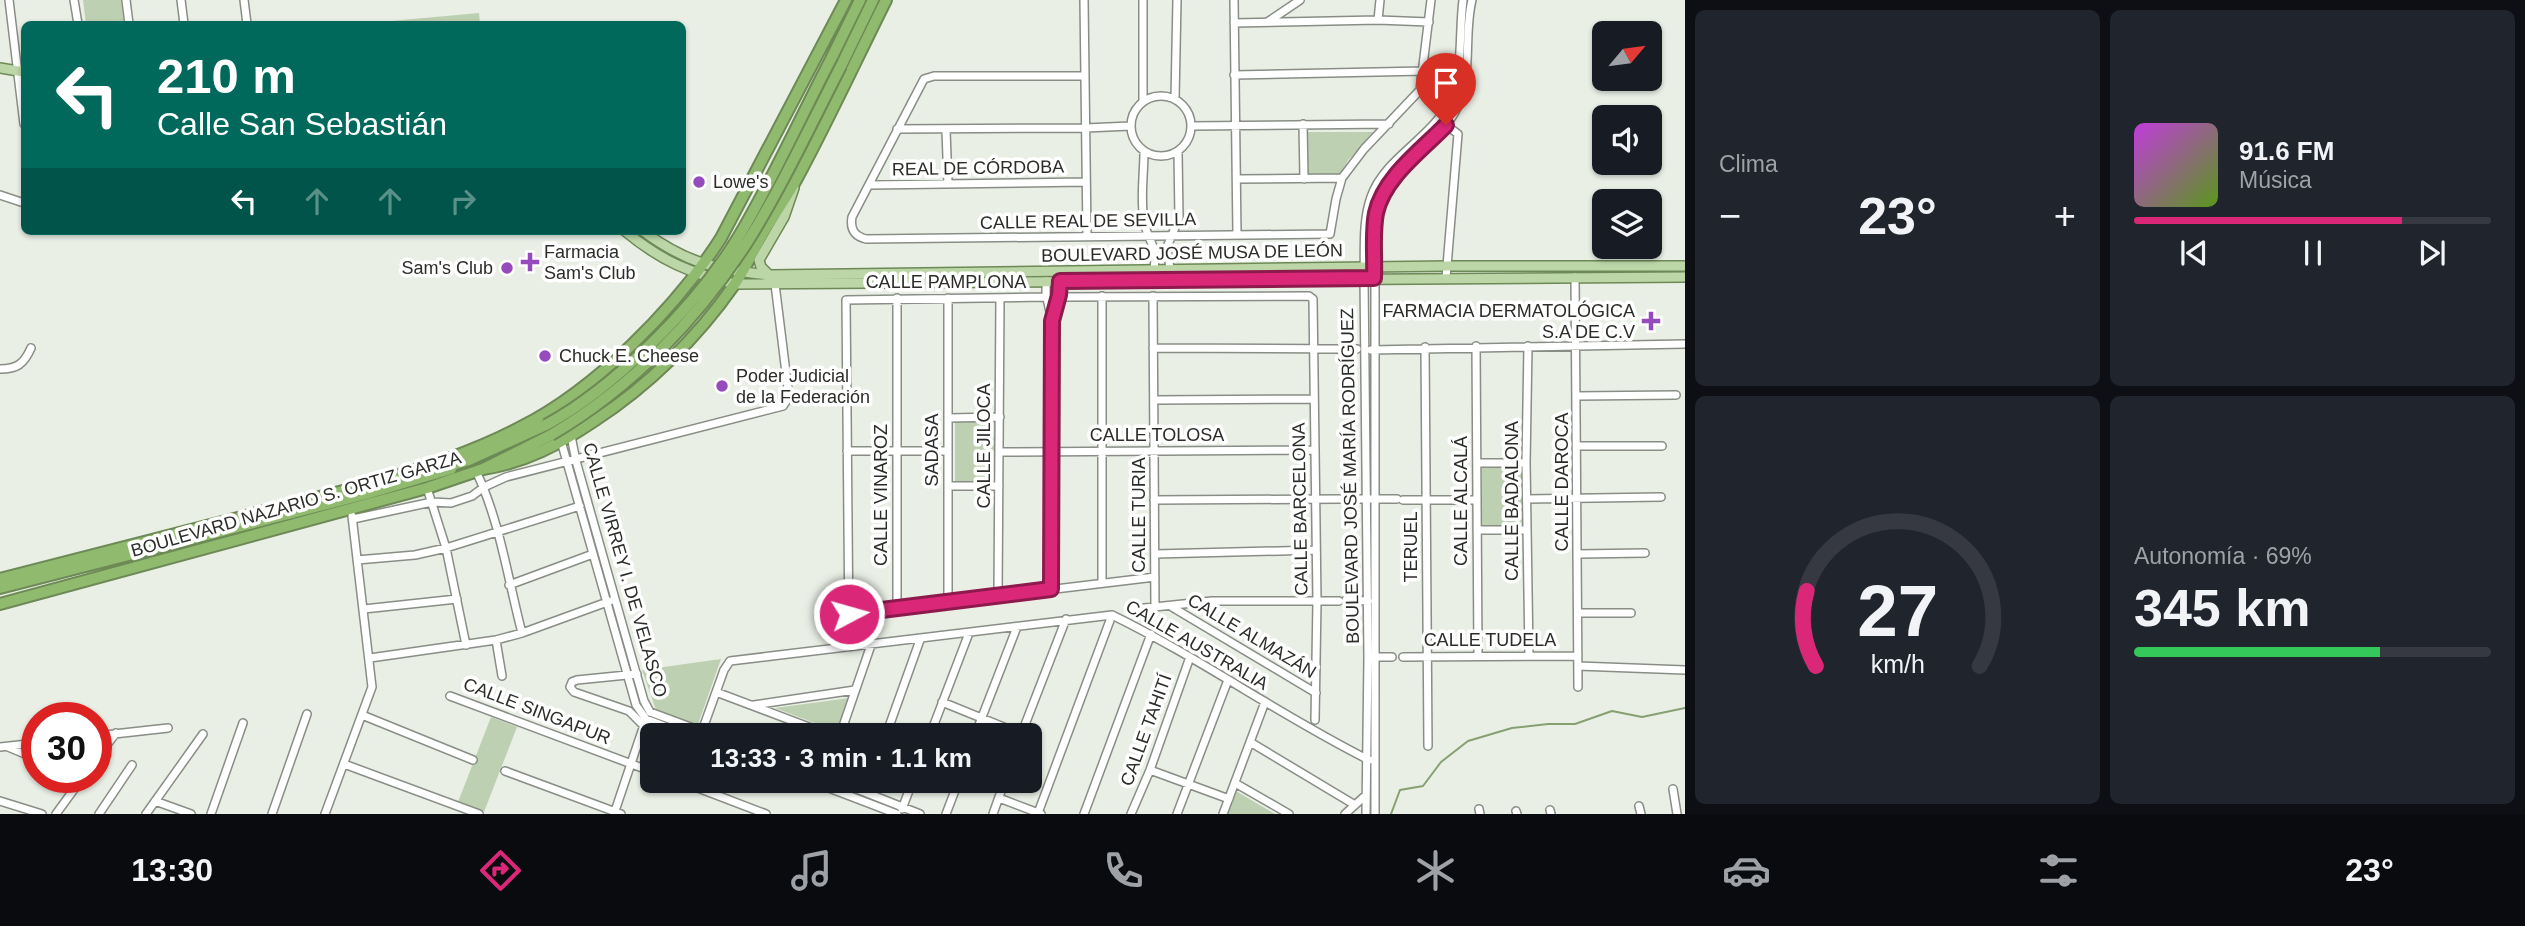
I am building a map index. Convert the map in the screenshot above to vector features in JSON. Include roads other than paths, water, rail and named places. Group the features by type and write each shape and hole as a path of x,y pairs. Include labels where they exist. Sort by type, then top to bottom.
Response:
{"highway":[{"path":"377,482 475,449 541,416 614,361 644,332 700,270 721,238 846,0"},
{"name":"BOULEVARD NAZARIO S. ORTIZ GARZA","path":"0,579 377,482 412,476 557,434 585,401 625,367 679,313 724,258 745,225 860,0"},
{"name":"BOULEVARD NAZARIO S. ORTIZ GARZA","path":"0,604 352,513 480,470 557,434 633,375 673,337 717,284 761,218 873,0"},
{"path":"557,434 613,409 645,382 706,321 735,284 755,246 796,181 886,0"},
{"path":"809,69 844,33"},
{"path":"843,62 867,38"},
{"path":"721,238 733,250 745,251 755,246"},
{"path":"684,288 694,290 698,295 706,310 706,321"},
{"path":"0,588 366,494 443,472 469,460"}],"main road":[{"path":"0,68 21,71"},
{"path":"772,279 759,265 759,260 783,217 796,181"},
{"path":"632,235 663,259 700,270"},
{"path":"648,235 700,270"},
{"name":"BOULEVARD JOSÉ MUSA DE LEÓN","path":"700,270 735,284 772,279 1084,270 1685,266"},
{"path":"1236,268 1241,273 1236,279"},
{"name":"BOULEVARD JOSÉ MUSA DE LEÓN","path":"700,270 742,272 772,279 1046,281 1685,277"},
{"path":"1046,281 1055,275 1084,270"}],"street":[{"path":"9,0 21,71"},
{"path":"74,0 78,21"},
{"path":"126,0 129,21"},
{"path":"181,0 184,21"},
{"path":"244,0 247,21"},
{"path":"1084,0 1087,236"},
{"path":"1143,0 1143,101"},
{"path":"1175,99 1178,0"},
{"path":"1234,0 1237,235"},
{"path":"1267,23 1300,0"},
{"path":"1378,20 1380,0"},
{"path":"1237,179 1342,178 1364,149 1420,90 1431,0"},
{"name":"BOULEVARD JOSÉ MARÍA RODRÍGUEZ","path":"1370,267 1368,213 1375,189 1393,165 1436,121 1452,96 1457,71 1462,0"},
{"name":"BOULEVARD JOSÉ MARÍA RODRÍGUEZ","path":"1375,810 1376,764 1368,601 1366,351 1369,278 1375,224 1381,199 1396,176 1446,125 1455,112 1463,92 1472,0"},
{"path":"1234,23 1378,20 1429,22"},
{"path":"1234,75 1424,71"},
{"path":"870,185 924,79 934,76 1085,76"},
{"path":"1164,95 1175,99 1184,106 1189,115 1190,136 1178,152 1167,156 1144,152 1137,145 1130,126 1132,116 1143,101 1153,96 1164,95"},
{"path":"1303,124 1304,179"},
{"path":"1191,126 1390,124"},
{"path":"1446,125 1458,134 1446,278"},
{"path":"897,129 1130,126"},
{"path":"946,130 948,184"},
{"path":"1144,152 1143,215 1155,250 1154,269"},
{"path":"1170,269 1167,247 1179,218 1178,152"},
{"name":"CALLE REAL DE SEVILLA","path":"870,185 852,217 851,228 855,234 866,239 1330,234 1342,178"},
{"name":"REAL DE CÓRDOBA","path":"870,185 1086,182"},
{"path":"0,195 21,202"},
{"name":"CALLE DAROCA","path":"1575,277 1578,687"},
{"name":"BOULEVARD JOSÉ MARÍA RODRÍGUEZ","path":"1366,811 1376,499 1374,350 1369,278"},
{"path":"328,813 372,687 352,513 432,502 452,503 477,494 484,486 506,477 783,406 789,397 772,279"},
{"path":"1046,281 1046,297 1052,321 1051,589"},
{"path":"1052,321 1059,297 1060,281"},
{"path":"1102,296 1102,583"},
{"path":"1059,297 1153,296"},
{"name":"CALLE BARCELONA","path":"1153,296 1309,296 1313,299 1317,601 1315,720"},
{"name":"CALLE TURIA","path":"1153,296 1155,608"},
{"name":"CALLE PAMPLONA","path":"846,452 846,300 1046,297"},
{"name":"CALLE VINAROZ","path":"897,298 897,609"},
{"name":"SADASA","path":"948,298 948,602"},
{"name":"CALLE JILOCA","path":"998,595 1000,298"},
{"path":"1366,351 1425,347 1685,344"},
{"name":"CALLE ALCALÁ","path":"1476,346 1478,656"},
{"name":"CALLE BADALONA","path":"1528,346 1526,463 1529,656"},
{"name":"TERUEL","path":"1425,347 1428,746"},
{"path":"0,369 21,365 31,348"},
{"path":"1153,348 1357,349"},
{"path":"1577,396 1676,395"},
{"path":"1154,400 1314,399"},
{"path":"948,418 1000,417"},
{"name":"CALLE VIRREY I. DE VELASCO","path":"557,434 572,462 615,599 646,719"},
{"path":"1577,446 1662,446"},
{"name":"CALLE TOLOSA","path":"999,452 1314,450"},
{"path":"849,635 846,452 948,451"},
{"name":"CALLE VIRREY I. DE VELASCO","path":"572,462 580,506 627,676 636,705 646,719"},
{"path":"1476,463 1526,463"},
{"path":"480,470 523,633"},
{"path":"948,486 999,486"},
{"path":"427,488 446,548 466,645"},
{"path":"1527,499 1661,497"},
{"path":"1154,500 1476,500"},
{"path":"357,559 415,555 446,548 498,534 580,506"},
{"path":"1477,530 1527,530"},
{"path":"1155,554 1316,550"},
{"path":"1578,554 1645,553"},
{"path":"509,584 593,554"},
{"path":"849,614 1155,577"},
{"path":"364,609 457,599"},
{"path":"370,658 496,640 523,633 615,599"},
{"path":"1135,609 1212,601 1368,601"},
{"name":"CALLE ALMAZÁN","path":"1171,606 1316,693"},
{"path":"1578,613 1631,613"},
{"path":"999,798 1040,813 1112,615"},
{"name":"CALLE AUSTRALIA","path":"705,723 724,670 730,662 1112,615 1151,634 1376,764"},
{"path":"1026,723 1066,619"},
{"path":"980,723 1017,627"},
{"path":"934,723 969,634"},
{"path":"1084,814 1151,634"},
{"path":"496,640 502,676"},
{"path":"890,723 920,640"},
{"path":"844,723 871,645"},
{"name":"CALLE TUDELA","path":"1403,657 1578,656"},
{"name":"CALLE TAHITÍ","path":"1131,814 1150,770 1190,657"},
{"path":"1372,657 1392,657"},
{"path":"1578,666 1685,670"},
{"path":"636,674 577,680 570,684 575,692 656,723"},
{"path":"1177,814 1228,680"},
{"path":"754,705 855,690"},
{"path":"716,692 800,723"},
{"name":"CALLE SINGAPUR","path":"450,696 640,767"},
{"path":"942,702 993,723"},
{"path":"1223,814 1265,702"},
{"path":"272,814 307,714"},
{"path":"362,715 473,760"},
{"path":"646,719 665,723"},
{"path":"505,771 617,813 646,719"},
{"path":"211,814 243,723"},
{"path":"112,734 168,728"},
{"path":"112,738 116,733"},
{"path":"146,814 203,734"},
{"path":"1250,742 1355,805"},
{"path":"3,747 21,745"},
{"path":"3,747 21,753"},
{"path":"344,764 480,814"},
{"path":"99,814 132,765"},
{"path":"1150,770 1229,799"},
{"path":"1235,783 1289,814"},
{"path":"1673,789 1677,814"},
{"path":"56,814 71,793"},
{"path":"711,793 766,814"},
{"path":"848,793 900,812 920,814"},
{"path":"861,793 900,812"},
{"path":"900,812 908,793"},
{"path":"946,814 954,793"},
{"path":"993,814 1001,793"},
{"path":"1345,814 1366,795"},
{"path":"0,800 41,814"},
{"path":"155,801 191,814"}],"waterway":[{"path":"1391,814 1400,790 1423,786 1441,762 1468,741 1512,728 1575,724 1612,711 1642,717 1685,708"}],"place":[{"name":"Lowe's","path":"699,182"},
{"name":"Farmacia Sam's Club","path":"530,262"},
{"name":"Sam's Club","path":"507,268"},
{"name":"FARMACIA DERMATOLÓGICA S.A DE C.V","path":"1651,321"},
{"name":"Chuck E. Cheese","path":"545,356"},
{"name":"Poder Judicial de la Federación","path":"722,386"}]}
